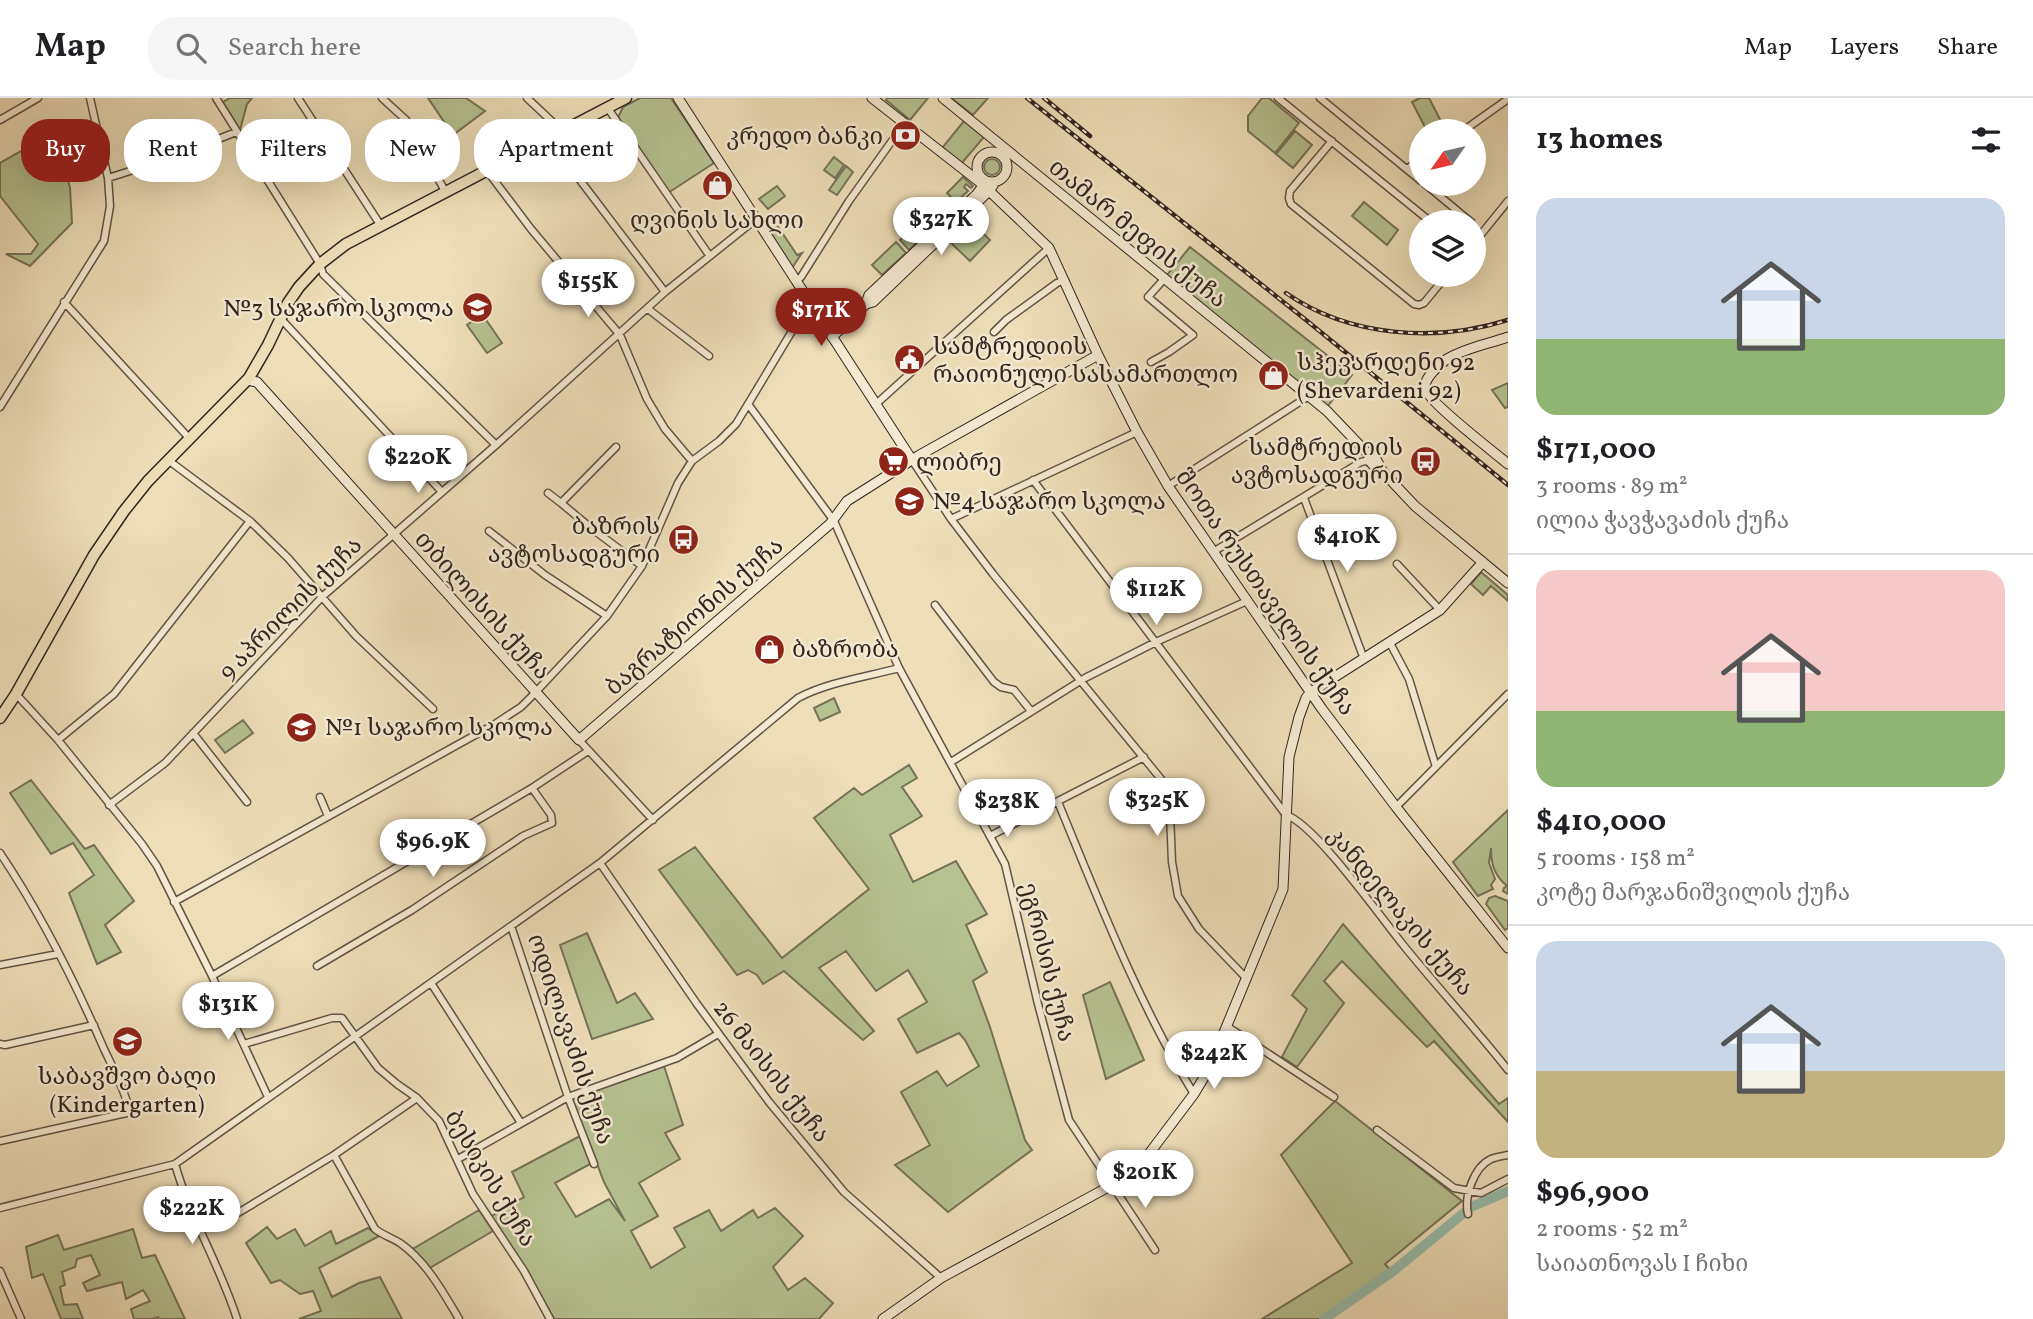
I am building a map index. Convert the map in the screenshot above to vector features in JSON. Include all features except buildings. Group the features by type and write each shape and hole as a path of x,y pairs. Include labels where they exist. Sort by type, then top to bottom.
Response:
{"main road":[{"path":"583,119 626,98"},
{"path":"2,711 16,694 94,555 140,491 189,438 251,379 299,287 320,264 346,244 474,179"}],"street":[{"path":"0,120 38,98"},
{"path":"90,98 95,119"},
{"path":"110,177 171,158 236,132 216,98"},
{"path":"298,98 381,226"},
{"path":"383,98 406,120 446,193"},
{"path":"527,98 549,119"},
{"path":"678,98 951,519 1161,779 1170,814 1172,862 1178,896 1199,929 1247,979"},
{"name":"შოთა რუსთაველის ქუჩა","path":"872,98 986,183 1049,247 1098,355 1168,486 1311,692 1396,807 1508,948"},
{"name":"თამარ მეფის ქუჩა","path":"943,98 1327,411 1415,506 1508,583"},
{"path":"1278,98 1416,210"},
{"path":"1320,98 1407,169"},
{"path":"1480,119 1508,99"},
{"path":"606,107 709,256"},
{"path":"796,282 846,205 904,124"},
{"path":"1332,142 1290,191 1291,204 1414,304 1424,303 1437,287"},
{"path":"832,338 866,304 873,302 986,183 1004,176 1007,170 1006,150 991,152 979,160 977,167 986,183"},
{"path":"991,152 999,154 1006,163"},
{"path":"0,407 104,241 110,206 108,182"},
{"path":"270,182 320,264 323,274 496,445"},
{"path":"496,182 531,229 620,335 653,409 665,429 692,461"},
{"path":"581,182 665,292"},
{"path":"1440,196 1456,210"},
{"path":"1486,228 1508,201"},
{"name":"9 აპრილის ქუჩა","path":"109,806 165,763 323,596 620,335 665,292 755,220"},
{"path":"875,405 1049,247"},
{"path":"1151,362 1193,335 1148,297 1164,279"},
{"path":"993,332 1006,320 1065,280"},
{"path":"64,302 189,438"},
{"path":"174,902 521,707 607,616 642,566 678,483 692,461 736,424 809,303"},
{"path":"648,309 709,355"},
{"path":"281,319 442,492"},
{"path":"1508,337 1447,359 1427,380 1425,391 1450,416 1508,464"},
{"name":"ბაგრატიონის ქუჩა","path":"579,740 834,520 847,501 912,460 1098,355"},
{"name":"თბილისის ქუჩა","path":"251,379 257,382 534,694 653,820"},
{"path":"1168,486 1309,396"},
{"name":"ეგრისის ქუჩა","path":"748,404 834,520 900,668 1005,864 1069,1120 1155,1250"},
{"path":"951,519 1137,432"},
{"path":"561,503 616,447"},
{"path":"168,460 250,521 288,558 356,636 433,709"},
{"path":"1213,552 1361,463 1365,461 1375,464"},
{"name":"კანდელაკის ქუჩა","path":"1033,480 1286,815 1294,817 1325,847 1508,1070"},
{"path":"548,494 642,566"},
{"path":"1304,498 1364,659"},
{"path":"58,740 114,694 250,521"},
{"path":"489,531 545,575 607,616"},
{"path":"883,1319 941,1278 1112,1185 1139,1167 1195,1094 1209,1069 1283,889 1289,757 1306,698 1311,692 1440,610 1483,562"},
{"path":"1397,564 1440,610"},
{"path":"951,762 1081,680 1247,601"},
{"path":"935,606 994,682 1014,690 1031,711"},
{"path":"1390,643 1409,679 1436,767"},
{"path":"0,1208 175,1164 600,863 798,698 836,684 900,668"},
{"path":"16,694 58,740 157,866 268,1097"},
{"path":"1396,807 1508,694"},
{"path":"193,733 247,802"},
{"path":"212,976 532,788 588,751"},
{"path":"990,836 1144,757"},
{"path":"317,966 412,910 523,836 552,823 551,816 532,788"},
{"path":"320,797 328,816"},
{"path":"1058,802 1103,911 1167,1050 1195,1094"},
{"path":"0,853 58,954 94,1025 129,1109 127,1112 0,1141"},
{"name":"26 მაისის ქუჩა","path":"600,863 718,1034 769,1102 844,1192 941,1278"},
{"name":"ოდილავაძის ქუჩა","path":"511,926 568,1097 594,1164"},
{"path":"0,965 58,954"},
{"path":"431,983 521,1123"},
{"name":"ბესიკის ქუჩა","path":"244,1044 332,1018 342,1018 378,1068 417,1098 439,1121 473,1194 524,1271 550,1319"},
{"path":"0,1044 94,1025"},
{"path":"1228,1027 1334,1097"},
{"path":"458,1159 568,1097 677,1058 718,1034"},
{"path":"238,1213 334,1155 417,1098"},
{"path":"1377,1130 1454,1188 1481,1193 1508,1179"},
{"path":"334,1155 375,1229 398,1242 421,1262 459,1319"},
{"path":"1467,1211 1469,1192 1477,1172 1490,1159 1508,1155"},
{"path":"175,1164 186,1202 232,1301 237,1319"},
{"path":"0,1271 21,1319"}],"green space":[{"path":"230,98 252,98 247,104 243,119 236,119 236,123 223,102"},
{"path":"428,98 466,98 485,111 460,130 460,119 442,119"},
{"path":"640,98 671,98 714,163 668,193 638,150 638,119 617,119 623,107"},
{"path":"928,98 910,120 886,100"},
{"path":"951,98 988,98 973,115"},
{"path":"1262,98 1269,98 1299,123 1275,153 1248,131 1248,116"},
{"path":"1429,98 1440,119 1421,119 1412,102"},
{"path":"964,121 984,137 961,164 942,148"},
{"path":"1295,131 1312,145 1293,168 1276,154"},
{"path":"21,151 21,182 68,182 72,223 30,266 6,254 31,254 38,244 0,196 0,163"},
{"path":"834,157 844,165 835,178 824,170"},
{"path":"989,159 995,159 1000,167 998,173 989,175 984,170 984,164"},
{"path":"846,166 853,172 837,195 829,190"},
{"path":"963,177 973,186 971,188 966,184 964,187 968,191 956,202 947,193"},
{"path":"777,186 785,196 768,209 759,199"},
{"path":"950,198 956,204 930,228 923,221"},
{"path":"1364,202 1398,230 1387,245 1352,216"},
{"path":"773,219 797,255 802,253 792,268 764,225"},
{"path":"969,220 990,240 970,261 949,241"},
{"path":"920,221 929,230 909,250 900,240"},
{"path":"896,242 906,253 882,275 872,265"},
{"path":"1190,247 1352,375 1327,407 1166,276"},
{"path":"482,314 502,343 487,353 467,325"},
{"path":"1508,383 1508,407 1505,408 1492,390"},
{"path":"1481,572 1508,595 1508,601 1491,586 1483,595 1471,584"},
{"path":"834,698 840,712 820,721 814,708"},
{"path":"243,720 253,733 225,753 215,740"},
{"path":"909,765 917,778 902,787 922,816 890,835 913,882 956,861 987,914 966,925 987,972 973,981 1025,1140 1032,1150 948,1212 895,1165 930,1145 901,1092 937,1071 947,1086 979,1066 959,1033 917,1053 898,1019 927,1002 908,970 876,991 846,951 819,968 874,1031 863,1040 784,971 763,984 757,975 748,970 737,975 659,870 695,847 782,958 869,889 814,818 854,788 862,795"},
{"path":"31,780 85,849 94,845 134,901 105,925 121,952 97,964 69,893 94,875 73,843 51,854 10,793"},
{"path":"1508,810 1508,894 1503,891 1507,886 1494,869 1491,848 1489,863 1495,879 1491,885 1493,889 1478,896 1453,862"},
{"path":"1495,896 1508,901 1508,928 1505,930 1486,904 1489,898"},
{"path":"1343,924 1499,1104 1508,1098 1508,1122 1434,1041 1427,1047 1342,961 1324,981 1344,1003 1297,1067 1282,1057 1307,1009 1292,995"},
{"path":"587,933 617,1003 635,993 653,1019 592,1039 560,945"},
{"path":"1110,982 1144,1060 1106,1079 1083,995"},
{"path":"664,1066 683,1125 665,1133 680,1159 639,1183 658,1216 631,1231 651,1268 685,1247 674,1228 709,1210 721,1231 753,1210 758,1218 775,1208 803,1236 773,1267 788,1290 805,1278 833,1303 819,1319 554,1319 490,1217 524,1197 512,1172 580,1136 592,1163 555,1183 576,1217 609,1199 625,1221 604,1182 572,1099"},
{"path":"1335,1101 1462,1201 1385,1264 1392,1272 1324,1319 1262,1319 1352,1263 1281,1155"},
{"path":"224,1192 236,1214 205,1230 193,1201"},
{"path":"479,1210 493,1231 428,1269 411,1250"},
{"path":"267,1227 277,1239 295,1229 305,1246 331,1231 336,1244 368,1228 379,1236 319,1268 332,1297 359,1283 380,1277 402,1319 299,1319 321,1311 313,1291 300,1294 280,1280 271,1283 246,1243"},
{"path":"133,1229 142,1258 155,1255 185,1319 134,1319 131,1309 150,1301 143,1290 126,1299 122,1282 87,1291 83,1283 100,1275 91,1255 77,1259 75,1267 62,1272 65,1285 60,1287 64,1305 77,1304 83,1319 61,1319 43,1274 32,1278 26,1247 58,1235 64,1250"}],"waterway":[{"path":"1324,1319 1392,1272 1471,1207 1508,1191"}],"railway":[{"path":"1027,98 1508,485"},
{"path":"1044,98 1090,136"},
{"path":"1286,293 1337,319 1394,332 1452,332 1508,320"}],"place":[{"name":"კრედო ბანკი","path":"906,136"},
{"name":"ღვინის სახლი","path":"717,186"},
{"name":"№3 საჯარო სკოლა","path":"477,308"},
{"name":"სამტრედიის რაიონული სასამართლო","path":"910,360"},
{"name":"სჰევარდენი 92 (Shevardeni 92)","path":"1274,376"},
{"name":"სამტრედიის ავტოსადგური","path":"1426,461"},
{"name":"ლიბრე","path":"893,462"},
{"name":"№4 საჯარო სკოლა","path":"910,501"},
{"name":"ბაზრის ავტოსადგური","path":"683,540"},
{"name":"ბაზრობა","path":"769,649"},
{"name":"№1 საჯარო სკოლა","path":"302,727"},
{"name":"საბავშვო ბაღი (Kindergarten)","path":"127,1042"}]}
